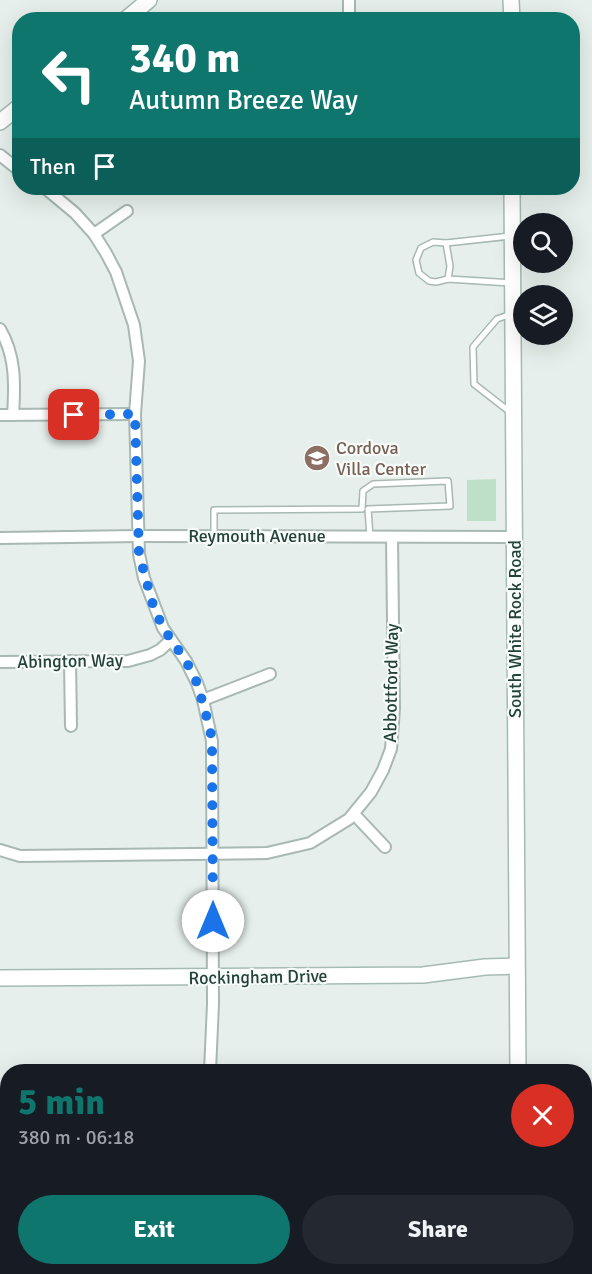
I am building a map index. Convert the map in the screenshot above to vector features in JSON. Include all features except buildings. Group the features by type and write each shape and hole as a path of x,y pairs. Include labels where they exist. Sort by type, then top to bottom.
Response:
{"street":[{"path":"135,12 149,0"},
{"path":"0,122 12,112"},
{"path":"0,155 12,165"},
{"path":"53,195 75,213 94,234 116,272 134,325 139,361 135,414 139,554 144,578 163,628 186,661 203,700 212,741 213,978 210,1064"},
{"name":"South White Rock Road","path":"512,195 513,283"},
{"path":"94,234 127,211"},
{"path":"0,328 7,342 13,364 15,388 13,415"},
{"name":"South White Rock Road","path":"513,345 518,1064"},
{"path":"0,415 135,414"},
{"name":"Abbottford Way","path":"0,850 20,856 267,853 298,847 322,837 354,814 371,792 383,770 391,748 394,709 392,537"},
{"name":"Reymouth Avenue","path":"0,538 514,537"},
{"name":"Abington Way","path":"0,662 128,661 160,650 171,640"},
{"path":"70,661 71,726"},
{"path":"203,700 270,674"},
{"path":"354,814 385,847"},
{"name":"Rockingham Drive","path":"0,978 423,975 485,967 516,966"}],"lane":[{"path":"512,236 426,244 418,254 417,267 419,273 429,281 448,279 513,283"},
{"path":"446,243 450,266 448,279"},
{"path":"513,313 497,319 473,347 474,384 513,414"},
{"path":"214,536 214,510 365,509 450,506 448,481 372,484 363,491 365,509 370,537"}],"green space":[{"path":"496,479 496,521 467,521 467,480"}],"place":[{"name":"Cordova Villa Center","path":"317,458"}],"route":[{"path":"74,415 135,414 139,554 144,578 163,628 186,661 197,683 212,741 213,921"}]}
